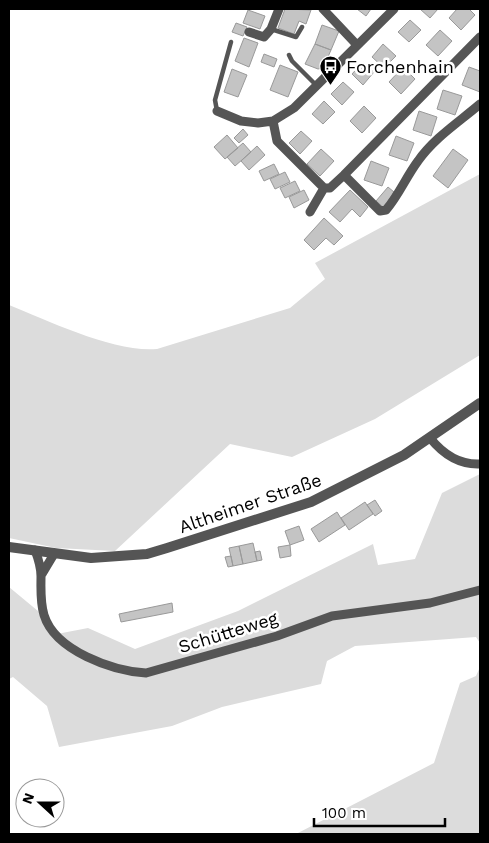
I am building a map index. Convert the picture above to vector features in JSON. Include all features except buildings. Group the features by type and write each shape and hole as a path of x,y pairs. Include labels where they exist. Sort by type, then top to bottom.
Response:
{"street":[{"path":"249,32 264,38 271,29 279,9"},
{"path":"324,9 357,45"},
{"path":"217,111 241,120 258,123 273,121 294,108 394,9"},
{"path":"273,121 277,141 324,188 330,188 480,37"},
{"path":"344,175 380,211 386,210 399,196 418,161 442,135 480,104"},
{"path":"310,212 324,188"},
{"name":"Altheimer Straße","path":"9,547 92,558 147,554 167,548 312,502 404,455 480,403"},
{"path":"430,438 440,450 457,460 480,464"},
{"name":"Schütteweg","path":"36,550 42,574 40,590 44,616 57,634 82,655 110,668 146,673 277,636 332,616 430,604 480,590"},
{"name":"Schütteweg","path":"42,574 54,554"}],"lane":[{"path":"271,29 296,37 302,27"},
{"path":"217,111 215,100 231,42"},
{"path":"289,55 292,61 316,86"}],"shaded area":[{"path":"480,174 480,355 375,419 292,457 230,444 115,551 56,548 9,538 9,305 102,341 140,349 157,349 290,308 325,279 315,263"},
{"path":"480,474 480,643 476,637 355,646 327,661 321,684 222,707 172,726 59,747 47,706 13,677 9,679 9,587 44,616 57,634 88,628 135,649 238,611 373,544 378,565 415,559 442,493"},
{"path":"480,667 480,834 296,834 434,763 460,683 476,676"}],"place":[{"name":"Forchenhain","path":"330,85"}]}
